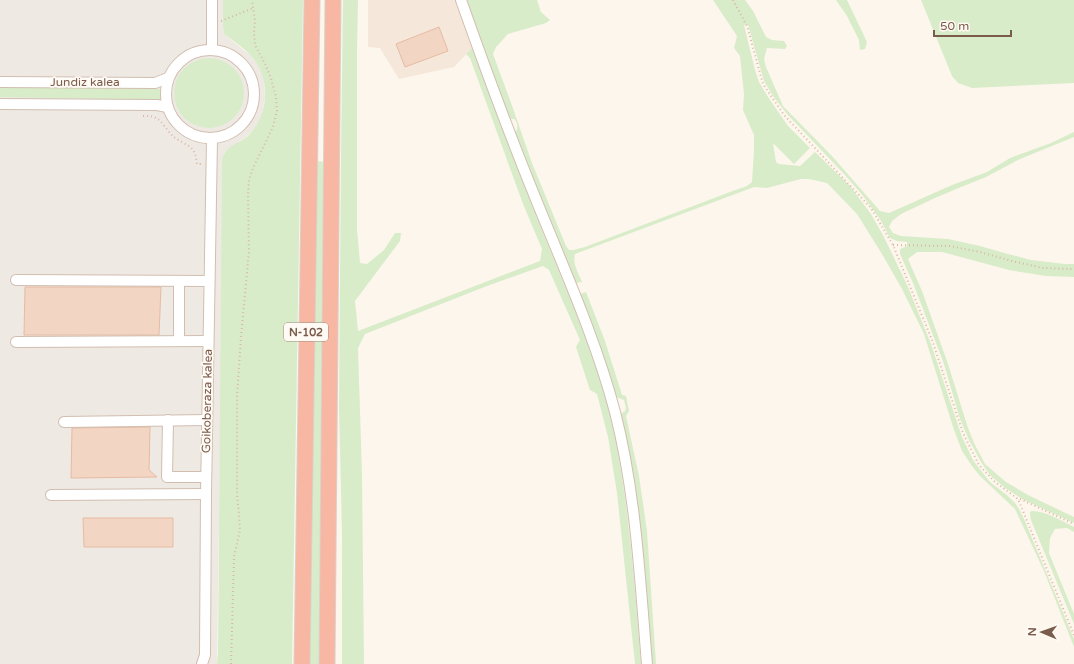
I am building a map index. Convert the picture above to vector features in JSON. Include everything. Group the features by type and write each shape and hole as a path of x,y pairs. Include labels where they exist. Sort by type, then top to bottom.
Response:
{"highway":[{"name":"N-102","path":"302,664 312,0"},
{"name":"N-102","path":"327,664 333,0"}],"street":[{"path":"212,0 212,49"},
{"path":"461,0 514,144 589,331 609,391 622,445 631,492 647,664"},
{"path":"212,49 227,52 240,60 249,72 254,87 254,102 249,116 239,128 226,136 212,139 197,137 184,130 174,120 167,107 165,92 168,78 175,66 185,56 198,51 212,49"},
{"name":"Jundiz kalea","path":"0,82 155,83 168,78"},
{"name":"Jundiz kalea","path":"0,104 157,105 167,107"},
{"name":"Goikoberaza kalea","path":"202,664 204,654 212,139"},
{"path":"16,280 209,281"},
{"path":"179,281 179,341"},
{"path":"16,342 208,341"},
{"path":"168,420 167,477 206,477"},
{"path":"64,422 207,420"},
{"path":"51,495 206,494"}],"path":[{"path":"231,664 234,557 240,530 237,494 237,397 249,251 249,180 253,168 274,127 277,111 276,97 271,78 255,45 252,0"},
{"path":"733,0 747,26 763,84 784,115 871,208 893,245 932,340 963,433 979,465 995,482 1018,499 1074,524"},
{"path":"212,25 253,8"},
{"path":"139,116 151,116 157,119 174,137 182,143 190,146 194,151 197,164 202,164"},
{"path":"893,245 950,246 1043,268 1074,269"},
{"path":"1018,499 1074,635"}],"shaded area":[{"path":"0,0 223,0 224,34 251,56 259,66 264,79 265,97 262,115 256,127 246,137 230,147 224,153 217,664 0,664"},
{"path":"368,0 467,0 481,42 476,44 454,67 399,79 380,48 368,47"}],"green space":[{"path":"223,0 303,0 292,664 217,664 222,160 226,151 232,145 248,136 255,127 264,107 265,96 265,85 257,64 244,49 224,34"},
{"path":"343,0 358,0 357,229 360,263 367,264 384,250 395,233 401,233 400,241 355,301 358,331 540,261 542,249 523,204 470,58 466,54 472,48 585,337 603,389 616,442 625,497 641,664 635,664 617,493 608,437 597,394 590,390 576,347 580,340 549,270 543,266 487,286 365,334 358,348 362,475 364,664 342,664 342,533 339,408"},
{"path":"467,0 537,0 541,12 550,20 546,23 508,34 496,47 493,54 532,163 569,250 585,247 747,186 752,182 754,135 743,110 744,94 740,56 734,48 737,36 713,0 745,0 753,11 766,37 772,40 784,41 787,46 785,49 767,48 764,59 783,106 832,156 880,211 889,213 952,185 987,172 1010,158 1051,143 1074,132 1074,137 1020,159 986,177 901,214 892,221 889,227 893,233 901,236 948,239 1031,260 1074,264 1074,277 1046,276 1009,270 942,252 917,252 908,259 922,291 948,364 968,428 985,464 1006,482 1028,495 1074,517 1074,523 1024,500 1005,488 990,475 981,462 960,419 944,364 913,283 900,254 900,249 907,246 907,242 897,241 890,238 881,221 864,197 787,114 773,96 764,81 748,25 744,25 759,82 788,126 810,148 794,164 773,143 776,162 779,164 800,166 815,152 850,186 871,214 908,287 931,344 962,437 973,460 982,472 990,482 1015,503 1019,509 1074,639 1074,647 1044,571 1015,509 980,476 962,451 924,334 902,289 857,214 827,183 809,179 801,179 767,188 754,187 575,254 575,265 582,282 576,283 514,132 517,130 517,122 514,119 510,119"},
{"path":"836,0 847,0 867,42 865,49 860,50 859,40 847,16"},
{"path":"921,0 1074,0 1074,83 972,88 958,83 952,76"},
{"path":"209,58 222,61 234,68 241,80 244,93 241,106 234,118 222,125 209,128 196,125 184,118 177,106 174,93 177,80 184,68 196,61"},
{"path":"0,87 161,89 160,100 0,97"},
{"path":"317,161 325,162 321,664 309,664 311,415"},
{"path":"586,292 605,341 622,395 626,396 629,411 626,416 639,476 647,531 656,664 652,664 621,415 626,408 624,400 616,397 597,338 580,294"},
{"path":"1032,511 1048,514 1074,527 1074,532 1067,528 1055,529 1050,538 1049,553 1074,614 1074,624 1031,520 1030,512"}],"building":[{"path":"439,27 448,51 405,67 396,44"},
{"path":"25,287 161,287 159,335 24,335"},
{"path":"150,427 149,470 157,477 71,478 72,428"},
{"path":"83,518 173,518 173,547 84,547"}]}
